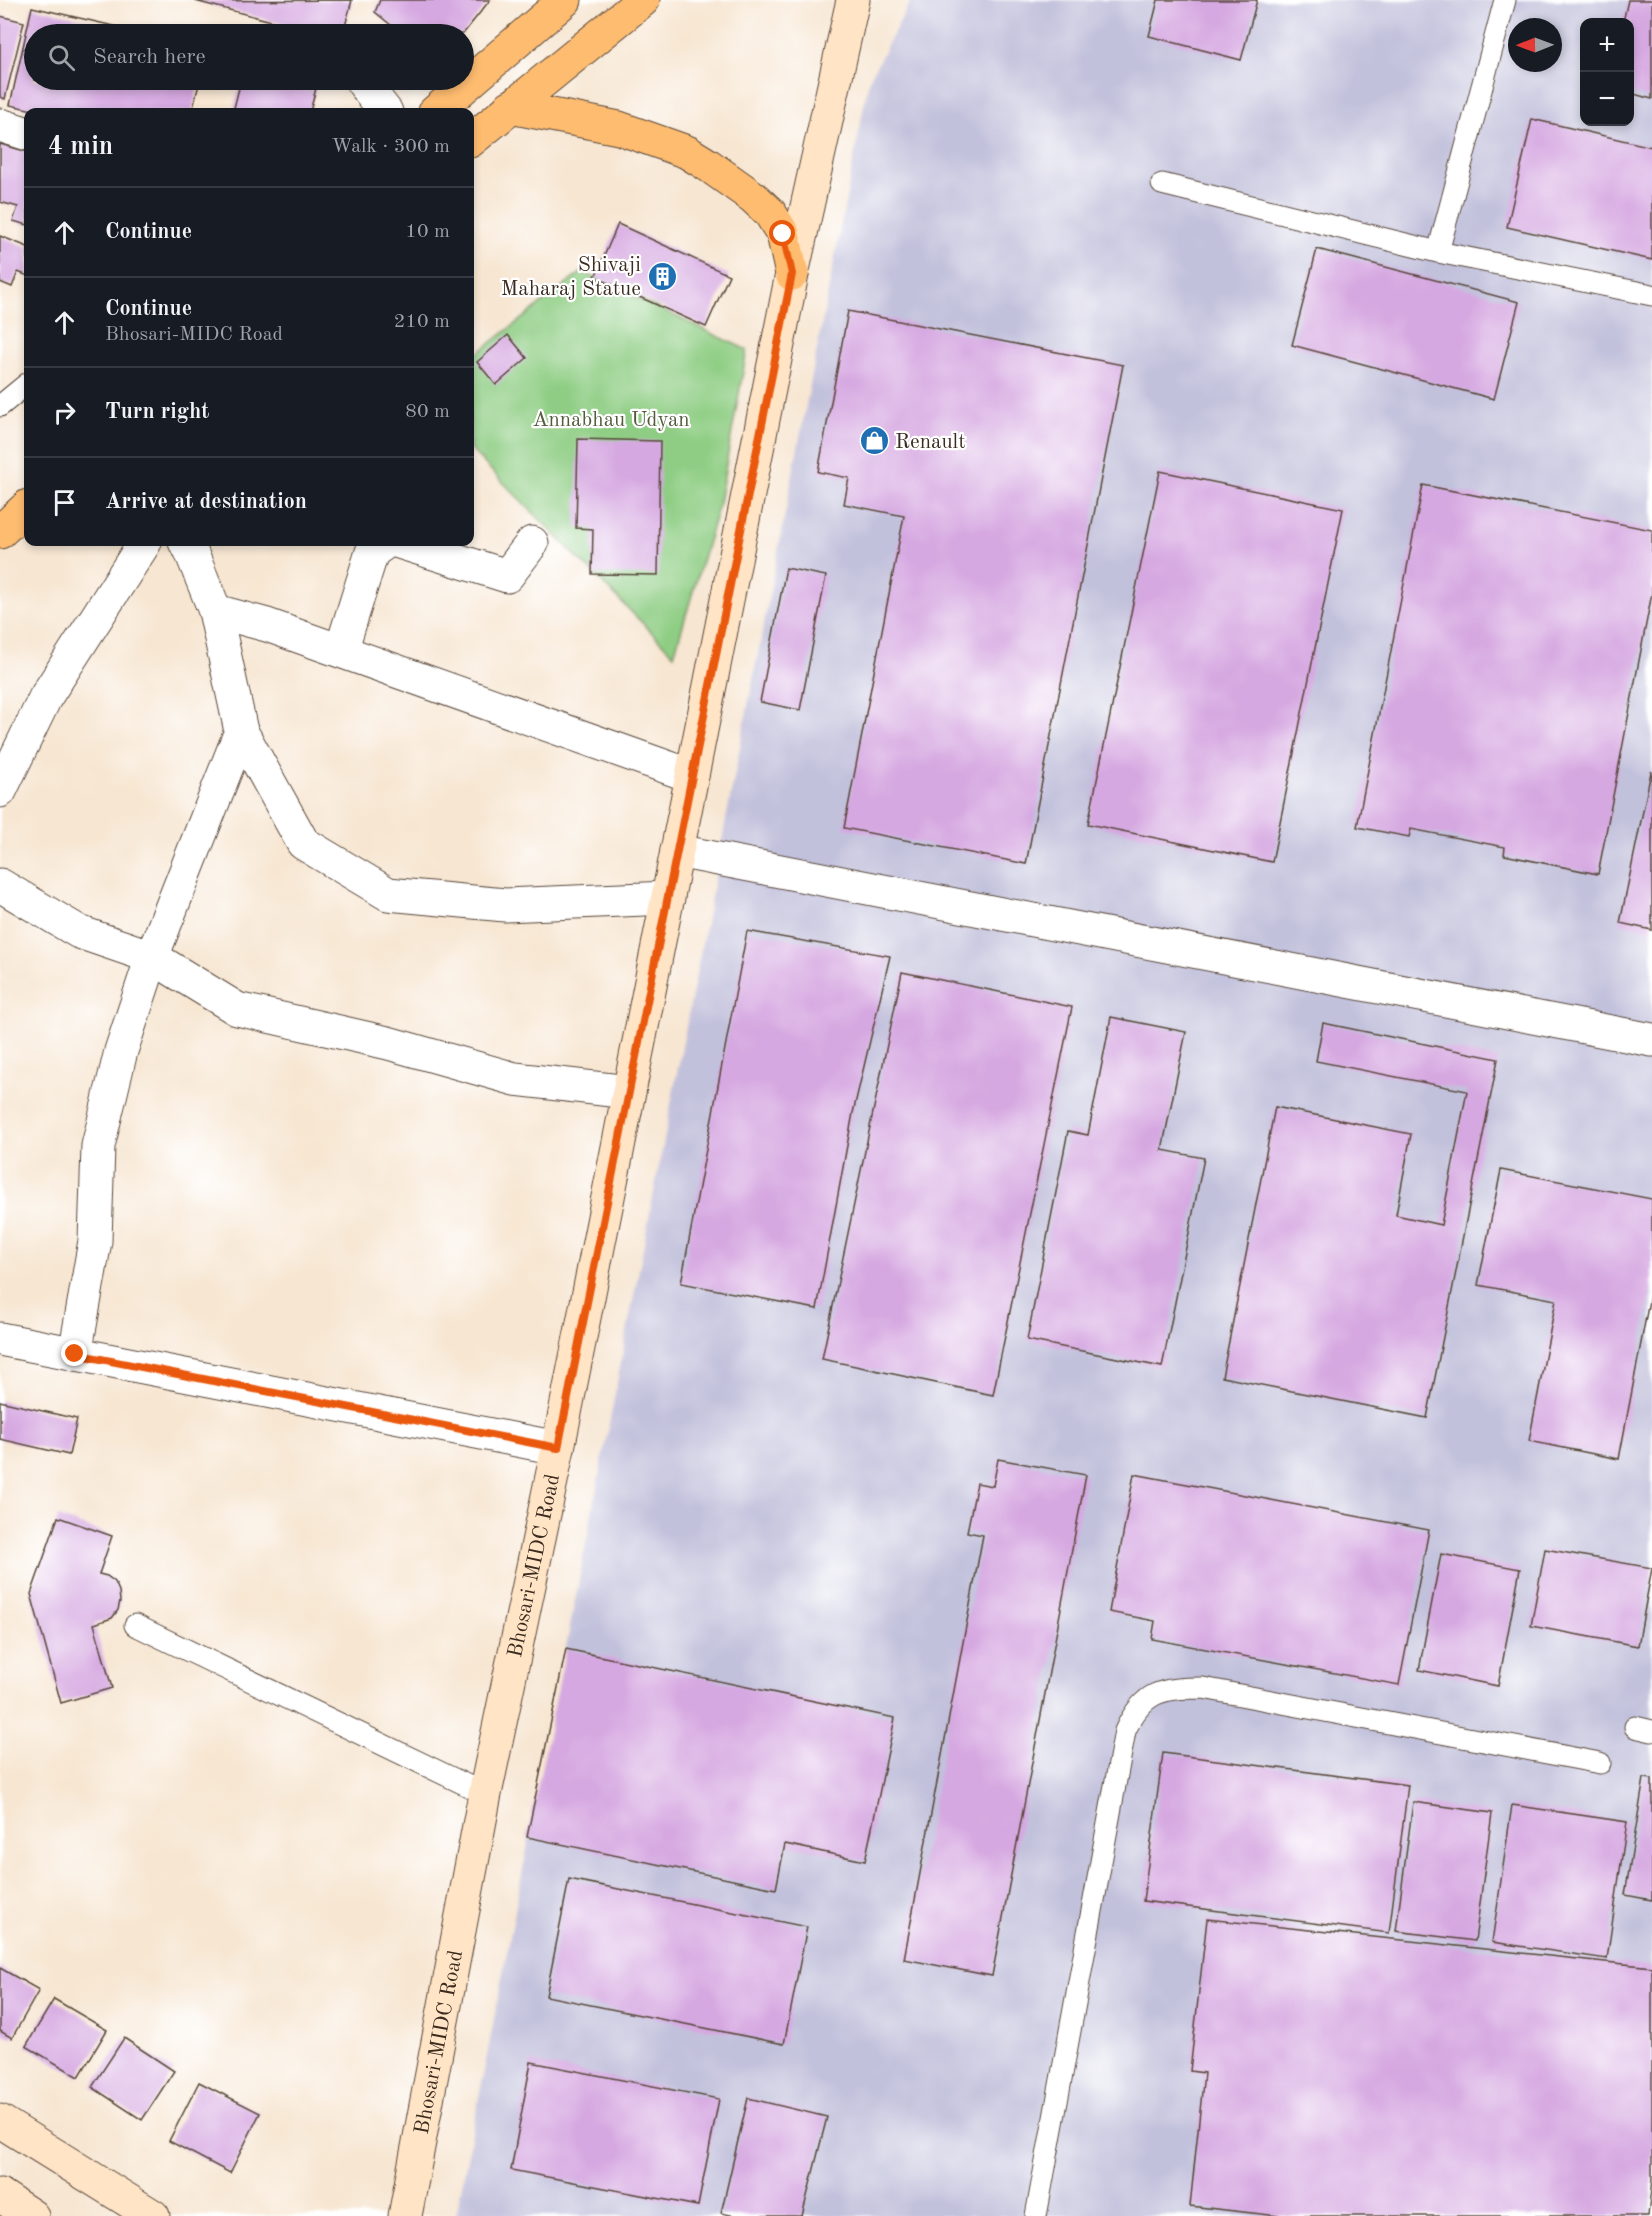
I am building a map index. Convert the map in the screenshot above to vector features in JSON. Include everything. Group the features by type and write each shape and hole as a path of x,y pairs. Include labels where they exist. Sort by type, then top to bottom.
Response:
{"main road":[{"path":"474,78 565,0"},
{"path":"474,138 644,0"},
{"path":"440,108 461,90"},
{"path":"510,107 619,128 687,152 753,197 770,213 783,234 792,274"},
{"path":"0,532 24,510"}],"street":[{"name":"Bhosari-MIDC Road","path":"405,2216 485,1794 558,1448 792,274 853,0"},
{"path":"369,90 383,108"},
{"path":"0,125 24,133"},
{"path":"412,546 507,576 532,543"},
{"path":"0,791 45,698 142,546"},
{"path":"187,546 215,611 241,731 303,843 388,894 505,905 668,898"},
{"path":"341,651 372,552 380,546"},
{"path":"215,611 267,625 692,776"},
{"path":"75,1354 95,1241 98,1146 121,1051 152,957 241,731"},
{"path":"677,851 1652,1040"},
{"path":"0,885 79,932 152,957 237,1009 388,1043 515,1079 629,1092"},
{"path":"0,1339 558,1448"},
{"path":"0,2121 153,2216"},
{"path":"0,2195 32,2216"}],"lane":[{"path":"1438,252 1505,0"},
{"path":"1162,184 1438,252 1652,295"},
{"path":"0,406 24,386"},
{"path":"135,1625 485,1794"},
{"path":"1036,2216 1125,1731 1132,1715 1144,1701 1170,1688 1203,1688 1600,1763"}],"shaded area":[{"path":"911,0 1652,0 1652,2216 456,2216 869,80"}],"green space":[{"name":"Annabhau Udyan","path":"582,272 747,350 718,508 674,655 474,453 474,356"}],"building":[{"path":"352,0 346,24 283,24 195,1"},
{"path":"380,0 490,0 471,24 390,24 375,12"},
{"path":"1158,0 1257,0 1241,60 1149,36"},
{"path":"1628,0 1652,0 1652,99 1634,94 1634,18 1624,18"},
{"path":"32,7 105,24 28,24"},
{"path":"0,16 24,22 5,99 0,97"},
{"path":"24,43 24,90 198,90 193,108 24,108 10,105"},
{"path":"238,90 316,90 311,108 234,108"},
{"path":"1532,119 1652,147 1652,260 1507,227"},
{"path":"0,144 24,151 24,224 13,221 18,207 0,202"},
{"name":"Shivaji Maharaj Statue","path":"618,224 729,275 706,327 595,277"},
{"path":"0,236 24,245 24,274 18,272 12,287 0,282"},
{"path":"1317,249 1519,302 1494,399 1292,345"},
{"path":"848,311 1123,365 1026,864 844,828 904,516 844,504 849,478 818,472"},
{"path":"508,335 527,358 496,385 477,362"},
{"path":"578,439 660,441 658,575 592,574 593,529 576,528"},
{"path":"1160,471 1343,509 1272,862 1088,824"},
{"path":"1423,485 1652,530 1652,593 1598,874 1504,855 1505,847 1411,829 1409,837 1357,827"},
{"path":"786,568 826,576 800,710 760,702"},
{"path":"1652,772 1652,930 1620,923"},
{"path":"747,931 890,956 853,1113 817,1309 681,1283"},
{"path":"902,972 1072,1007 993,1395 822,1359"},
{"path":"1111,1017 1186,1032 1162,1150 1204,1158 1162,1367 1027,1340 1068,1131 1088,1135"},
{"path":"1323,1023 1498,1059 1427,1418 1222,1377 1275,1107 1411,1134 1396,1215 1441,1225 1467,1091 1316,1061"},
{"path":"1501,1170 1652,1199 1652,1285 1619,1459 1529,1441 1556,1300 1478,1285"},
{"path":"0,1401 77,1419 69,1455 0,1439"},
{"path":"998,1459 1086,1475 992,1976 904,1959 983,1535 967,1532 977,1483 993,1486"},
{"path":"1134,1474 1429,1530 1399,1685 1152,1639 1155,1621 1109,1612"},
{"path":"58,1517 112,1536 99,1574 115,1582 120,1601 118,1610 112,1618 94,1624 112,1688 61,1703 31,1594"},
{"path":"1545,1549 1652,1568 1638,1646 1531,1626"},
{"path":"1441,1554 1520,1569 1498,1686 1419,1670"},
{"path":"566,1649 895,1718 865,1861 785,1844 776,1889 527,1837"},
{"path":"1163,1753 1408,1785 1389,1933 1143,1901"},
{"path":"1644,1778 1652,1779 1652,1900 1625,1895"},
{"path":"1413,1802 1492,1813 1475,1941 1396,1931"},
{"path":"1512,1805 1627,1822 1607,1959 1492,1942"},
{"path":"569,1879 807,1927 784,2044 546,1996"},
{"path":"1207,1919 1652,1967 1652,2180 1648,2216 1279,2216 1190,2206 1204,2073 1190,2071"},
{"path":"0,1968 39,1990 12,2038 0,2031"},
{"path":"54,1999 107,2030 79,2077 26,2046"},
{"path":"124,2038 174,2071 142,2120 92,2087"},
{"path":"531,2062 719,2099 698,2206 511,2170"},
{"path":"199,2082 260,2113 230,2173 169,2141"},
{"path":"748,2098 827,2117 802,2216 735,2216 721,2213"}],"place":[{"name":"Shivaji Maharaj Statue","path":"662,276"},
{"name":"Renault","path":"874,441"}],"route":[{"path":"75,1354 558,1448 792,274 783,234"}]}
